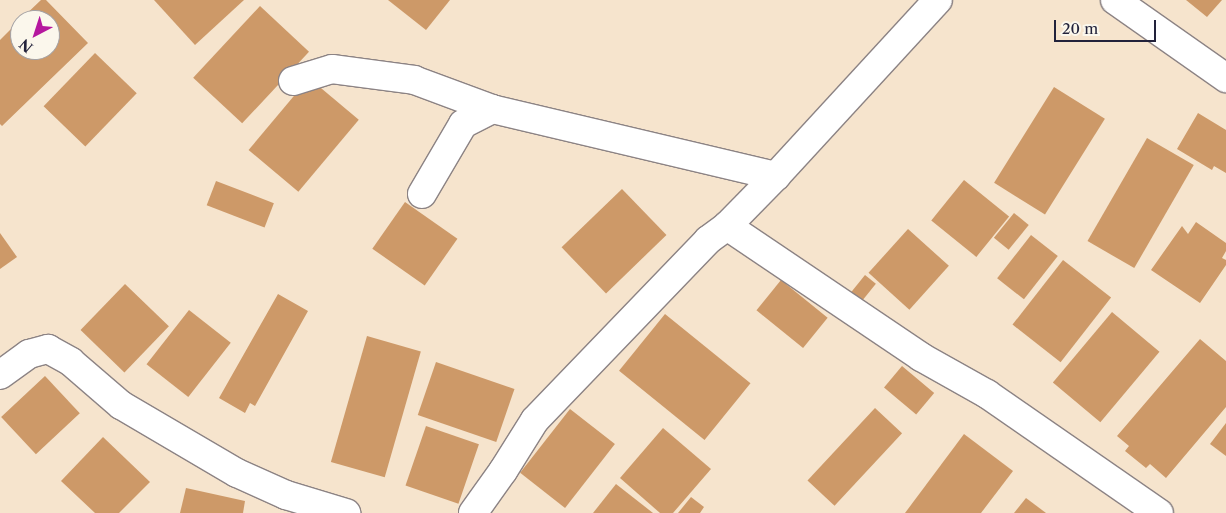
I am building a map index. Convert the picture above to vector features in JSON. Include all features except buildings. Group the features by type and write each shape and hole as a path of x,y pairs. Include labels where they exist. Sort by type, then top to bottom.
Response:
{"street":[{"path":"476,512 535,420 708,240 727,226 776,176 938,0"},
{"path":"1115,0 1226,78"},
{"path":"293,81 332,69 414,80 492,109 776,176"},
{"path":"422,194 463,124 492,109"},
{"path":"727,226 921,357 987,394 1159,513"},
{"path":"0,375 29,354 48,349 71,362 121,405 237,473 286,494 346,513"}]}
